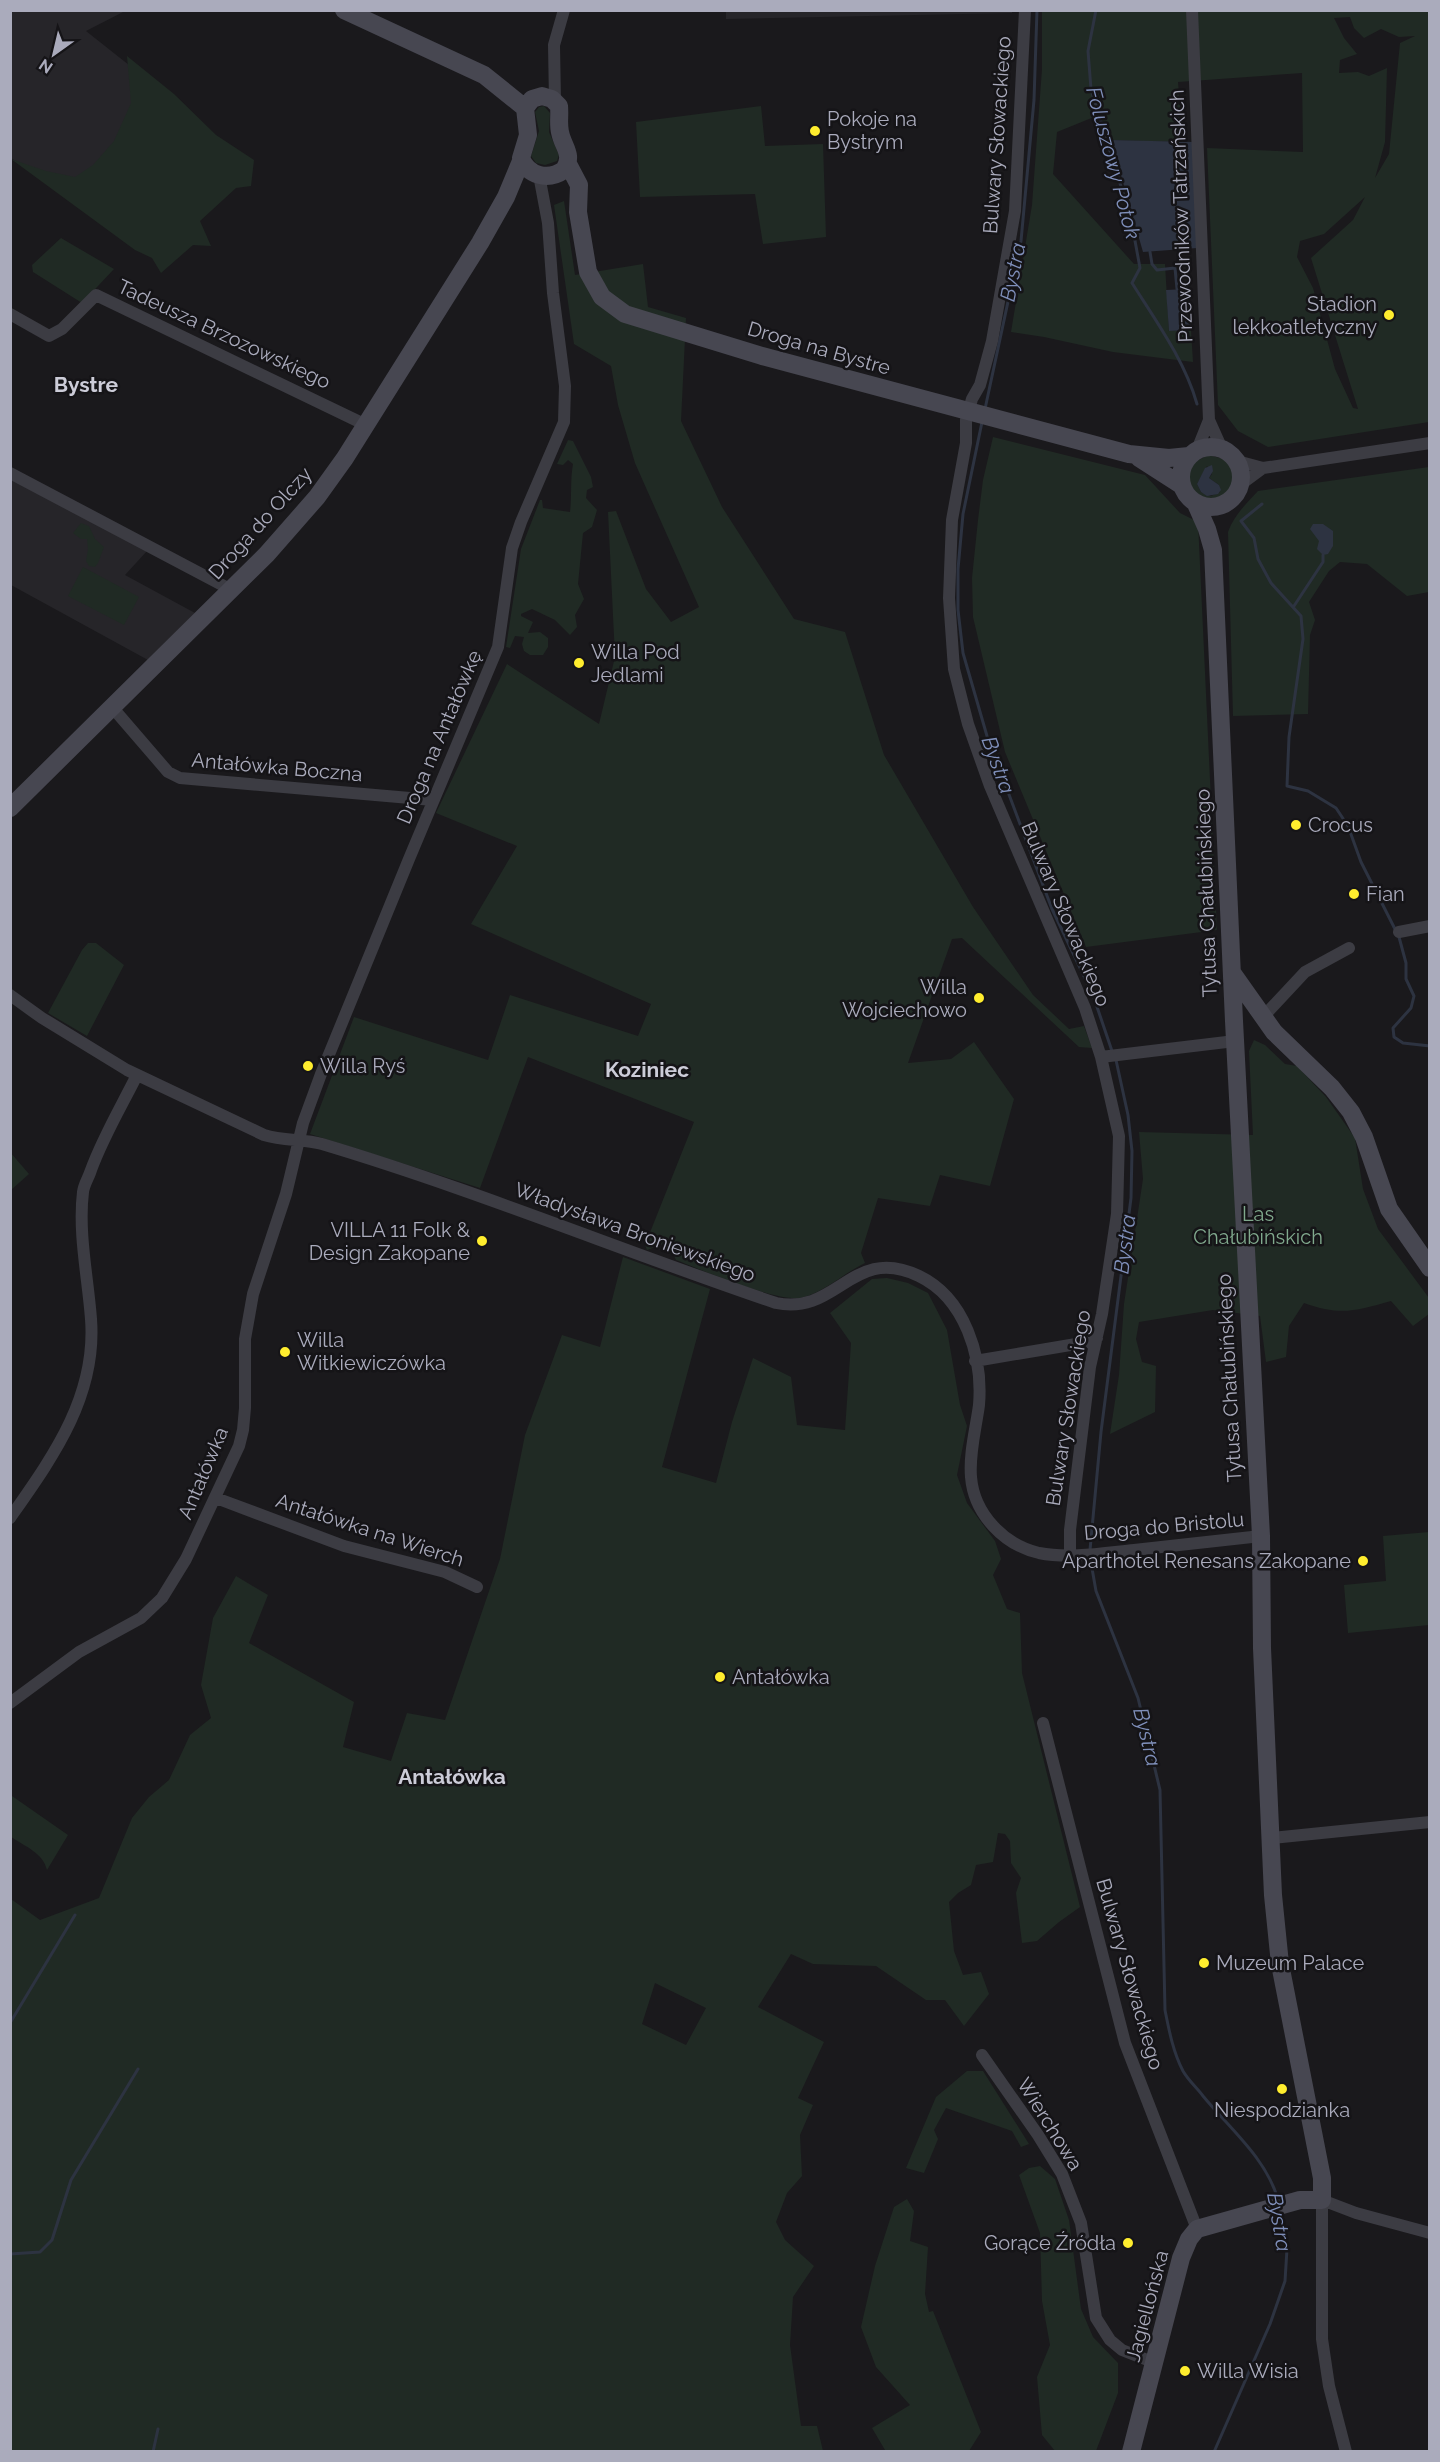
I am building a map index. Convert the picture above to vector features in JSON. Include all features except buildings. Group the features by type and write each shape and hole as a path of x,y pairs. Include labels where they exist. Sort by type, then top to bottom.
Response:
{"street":[{"path":"344,10 538,101 553,62 556,34 565,12"},
{"name":"Bulwary Słowackiego","path":"1025,10 1015,211 992,342 972,412 966,424 966,443 952,520 951,640 957,684 990,786 1069,968 1103,1057 1119,1136 1118,1214 1090,1367 1073,1502 1075,1554"},
{"name":"Przewodników Tatrzańskich","path":"1192,10 1209,420"},
{"name":"Droga na Bystre","path":"538,101 559,109 560,133 569,153 545,170"},
{"name":"Droga do Olczy","path":"10,808 229,592 302,516 335,472 485,234 507,195 545,170 521,153 538,101"},
{"name":"Droga na Bystre","path":"545,170 579,185 578,200 582,240 590,276 602,297 622,312 641,320 762,356 1129,454 1169,458 1193,453"},
{"name":"Droga na Antałówkę","path":"299,1140 321,1074 498,647 512,548 565,413 565,386 544,196 545,170"},
{"name":"Tadeusza Brzozowskiego","path":"10,314 49,336 62,329 96,295 366,424"},
{"path":"1209,420 1222,449 1237,461 1263,468 1430,442"},
{"path":"1209,420 1193,453 1181,470 1181,485 1187,496 1196,504 1210,508 1227,503 1235,495 1240,485 1241,473 1237,461"},
{"path":"1193,453 1209,447 1222,449"},
{"name":"Droga na Bystre","path":"1129,454 1150,464 1181,485"},
{"path":"1240,485 1263,468"},
{"path":"10,473 224,586 229,592"},
{"name":"Tytusa Chałubińskiego","path":"1213,550 1220,518 1227,503"},
{"name":"Tytusa Chałubińskiego","path":"1196,504 1213,550 1235,1041 1261,1536 1267,1776 1272,1838 1273,1895 1280,1964 1321,2171 1322,2200"},
{"name":"Antałówka Boczna","path":"112,707 168,772 180,777 433,800"},
{"path":"1399,932 1430,926"},
{"path":"1268,1025 1305,972 1349,948"},
{"path":"1233,973 1268,1025 1332,1088 1347,1107 1364,1137 1389,1209 1430,1268"},
{"name":"Władysława Broniewskiego","path":"10,995 42,1018 137,1075 264,1136 284,1141 299,1140 323,1145 408,1172 776,1303 799,1306 811,1303 825,1297 855,1275 873,1268 904,1270 929,1282 954,1304 968,1332 975,1361 979,1402 971,1474 979,1507 995,1528 1014,1544 1038,1552 1075,1554"},
{"path":"1234,1020 1256,1021 1268,1025"},
{"path":"1103,1057 1235,1041"},
{"path":"10,1518 68,1430 82,1395 90,1354 92,1325 83,1234 83,1190 99,1149 137,1075"},
{"name":"Antałówka","path":"10,1703 79,1652 141,1618 153,1608 174,1582 239,1446 243,1430 244,1339 253,1294 286,1194 299,1140"},
{"path":"975,1361 1088,1342 1097,1338"},
{"name":"Antałówka na Wierch","path":"216,1498 344,1546 445,1572 477,1587"},
{"name":"Droga do Bristolu","path":"1075,1554 1261,1536"},
{"name":"Bulwary Słowackiego","path":"1043,1723 1125,2043 1197,2229"},
{"path":"1272,1838 1430,1822"},
{"name":"Wierchowa","path":"982,2055 1062,2175 1081,2223 1096,2318 1110,2340 1122,2350 1155,2362"},
{"path":"1322,2200 1323,2346 1329,2386 1346,2451"},
{"path":"1197,2229 1294,2202 1322,2200 1356,2213 1430,2233"},
{"name":"Jagiellońska","path":"1131,2451 1181,2258 1189,2239 1197,2229"}],"shaded area":[{"path":"1012,10 1012,13 726,19 726,11"},
{"path":"10,11 125,11 86,31 206,126 68,195 11,158"},
{"path":"10,478 147,551 125,575 195,613 148,660 11,585"}],"green space":[{"path":"1042,11 1429,11 1429,422 1268,447 1238,431 1218,405 1207,148 1303,152 1302,73 1178,82 1183,142 1104,140 1094,117 1057,132 1053,174 1134,264 1165,264 1169,331 1191,330 1193,362 1113,352 1011,332 1032,205 1042,69","holes":["1350,17 1354,28 1364,38 1381,29 1399,37 1415,36 1400,43 1389,154 1375,178 1385,142 1387,68 1369,76 1358,72 1339,73 1340,60 1357,54 1344,38 1334,18","1365,197 1353,220 1311,258 1358,409 1353,408 1335,369 1313,288 1297,257 1300,241 1324,234"]},
{"path":"127,56 174,94 216,135 254,160 251,186 236,188 200,221 211,246 193,245 161,273 152,258 135,250 11,159 46,171 75,177 93,165 114,141 131,103"},
{"path":"544,106 550,113 549,132 559,155 557,161 545,165 536,163 531,156 539,131 535,112 539,107"},
{"path":"761,106 765,146 823,144 826,237 763,244 755,194 640,197 636,122"},
{"path":"564,201 575,275 643,264 648,307 686,318 681,421 722,507 794,619 845,632 884,755 973,907 1033,995 1069,1029 1084,1026 1092,1048 1079,1047 962,938 952,939 908,1063 951,1059 974,1042 1014,1099 990,1186 940,1175 930,1206 878,1198 861,1253 865,1263 825,1288 800,1298 774,1295 703,1271 676,1260 670,1247 663,1244 647,1250 645,1245 694,1122 528,1057 480,1188 310,1134 354,1017 488,1060 510,995 638,1036 651,1004 471,924 517,846 436,813 507,664 599,724 615,657 608,512 616,511 646,589 671,622 699,607 635,463 618,405 611,366 574,344 554,205"},
{"path":"61,238 114,269 82,303 33,272 32,265"},
{"path":"993,437 1145,475 1180,513 1198,522 1217,930 1086,947 1005,752 973,617 972,578 978,520 983,480"},
{"path":"568,440 573,441 591,477 593,487 587,490 586,498 597,510 592,527 583,533 578,584 584,599 575,615 577,627 570,635 555,620 532,609 521,614 533,622 528,633 540,632 548,638 548,647 543,655 530,655 524,651 522,644 524,637 515,636 510,648 506,647 521,549 540,500 542,500 543,508 570,512 573,464 568,460 563,465 557,464"},
{"path":"1208,455 1224,459 1232,471 1233,478 1229,490 1219,498 1211,500 1195,494 1188,479 1193,463","holes":["1207,466 1212,474 1209,478 1219,485 1220,492 1211,496 1201,492 1197,484"]},
{"path":"1429,467 1429,592 1407,596 1367,564 1340,562 1329,571 1309,602 1315,620 1310,635 1308,714 1233,716 1228,532 1241,510 1258,491"},
{"path":"81,523 89,526 95,539 104,547 95,567 89,566 86,561 87,539 81,539 73,533"},
{"path":"83,567 139,597 124,625 68,596"},
{"path":"88,943 96,943 124,965 87,1036 48,1013"},
{"name":"Las Chałubińskich","path":"1254,1040 1265,1045 1285,1064 1297,1066 1326,1097 1355,1138 1363,1189 1378,1229 1429,1298 1429,1314 1413,1326 1391,1301 1348,1311 1328,1310 1304,1303 1289,1326 1286,1357 1266,1362 1260,1316 1213,1310 1139,1322 1136,1339 1142,1362 1156,1366 1155,1412 1110,1434 1119,1375 1124,1304 1143,1179 1139,1132 1253,1135 1249,1051"},
{"path":"10,1152 29,1174 11,1190 10,1190"},
{"path":"623,1257 710,1289 662,1467 716,1483 732,1422 753,1358 791,1377 797,1425 845,1430 851,1343 830,1313 872,1279 887,1278 908,1283 928,1293 947,1330 960,1405 967,1426 957,1475 967,1503 995,1541 1001,1559 993,1575 1007,1609 1020,1613 1022,1673 1080,1907 1037,1941 1022,1943 1016,1893 1021,1878 1011,1863 1010,1841 1005,1834 998,1833 993,1862 976,1865 971,1885 949,1902 954,1951 963,1975 981,1972 989,1994 964,2026 945,2000 926,2000 876,1966 813,1964 791,1954 758,2007 824,2042 798,2098 813,2105 800,2135 802,2176 787,2193 776,2222 785,2240 814,2266 793,2297 790,2345 801,2426 817,2426 823,2451 11,2451 11,1899 40,1920 99,1898 132,1818 149,1797 169,1780 190,1735 211,1718 201,1685 213,1618 236,1576 268,1595 249,1643 354,1702 343,1747 391,1761 407,1713 445,1720 500,1559 525,1435 562,1335 600,1347","holes":["655,1983 706,2008 686,2045 642,2024"]},
{"path":"1429,1532 1429,1625 1348,1633 1344,1585 1386,1581 1383,1536"},
{"path":"12,1796 68,1835 47,1870 38,1855 11,1837"},
{"path":"967,2071 983,2071 1029,2144 1021,2147 1012,2131 946,2108 934,2130 938,2139 924,2173 906,2168 936,2097"},
{"path":"1040,2166 1055,2179 1069,2220 1081,2309 1093,2337 1118,2363 1118,2393 1096,2451 1055,2451 1042,2435 1037,2377 1050,2345 1042,2301 1040,2233 1019,2175 1029,2168"},
{"path":"907,2199 914,2211 910,2241 928,2247 925,2294 929,2312 933,2311 981,2432 969,2451 882,2451 885,2450 872,2428 910,2405 876,2367 861,2327 875,2266 894,2207"}],"water":[{"path":"1111,140 1194,142 1197,248 1143,252"},
{"path":"1188,289 1191,330 1169,331 1166,290"},
{"path":"1212,465 1213,471 1209,478 1219,485 1221,490 1218,494 1207,496 1201,492 1197,484 1205,468"},
{"path":"1313,524 1323,524 1333,531 1333,546 1328,554 1323,555 1317,549 1319,541 1310,529"}],"waterway":[{"name":"Bystra","path":"985,409 1021,241 1034,100 1037,10"},
{"name":"Foluszowy Potok","path":"1096,10 1088,51 1091,89 1131,219 1140,268 1132,283 1177,357 1197,404"},
{"path":"1150,252 1152,264 1157,270 1175,268 1177,289"},
{"name":"Bystra","path":"982,422 963,514 958,569 958,610 963,653 987,736 1052,909 1093,995 1113,1054"},
{"name":"Foluszowy Potok","path":"1262,504 1241,521 1254,538 1258,559 1271,583 1301,616 1303,639 1289,737 1287,786 1308,791 1336,808 1348,826 1361,862 1399,937 1406,963 1406,979 1414,996 1411,1008 1393,1028 1394,1037 1403,1043 1430,1046"},
{"path":"1294,606 1323,562 1323,555"},
{"name":"Bystra","path":"1090,1550 1101,1432 1131,1198 1132,1151 1128,1115 1116,1060"},
{"name":"Bystra","path":"1090,1557 1096,1591 1138,1698 1160,1790 1165,2010 1174,2049 1187,2078 1256,2157 1265,2170 1278,2199"},
{"path":"10,2023 75,1915"},
{"path":"10,2254 40,2252 52,2240 71,2180 138,2069"},
{"name":"Bystra","path":"1214,2452 1270,2324 1285,2281 1287,2249 1281,2211"},
{"path":"153,2452 158,2429"}],"place":[{"name":"Pokoje na Bystrym","path":"815,131"},
{"name":"Stadion lekkoatletyczny","path":"1389,315"},
{"name":"Willa Pod Jedlami","path":"579,663"},
{"name":"Crocus","path":"1296,825"},
{"name":"Fian","path":"1354,894"},
{"name":"Willa Wojciechowo","path":"979,998"},
{"name":"Willa Ryś","path":"308,1066"},
{"name":"VILLA 11 Folk & Design Zakopane","path":"482,1241"},
{"name":"Willa Witkiewiczówka","path":"285,1352"},
{"name":"Aparthotel Renesans Zakopane","path":"1363,1561"},
{"name":"Antałówka","path":"720,1677"},
{"name":"Muzeum Palace","path":"1204,1963"},
{"name":"Niespodzianka","path":"1282,2089"},
{"name":"Gorące Źródła","path":"1128,2243"},
{"name":"Willa Wisia","path":"1185,2371"}],"district":[{"name":"Bystre","path":"86,385"},
{"name":"Koziniec","path":"647,1070"},
{"name":"Antałówka","path":"452,1777"}]}
